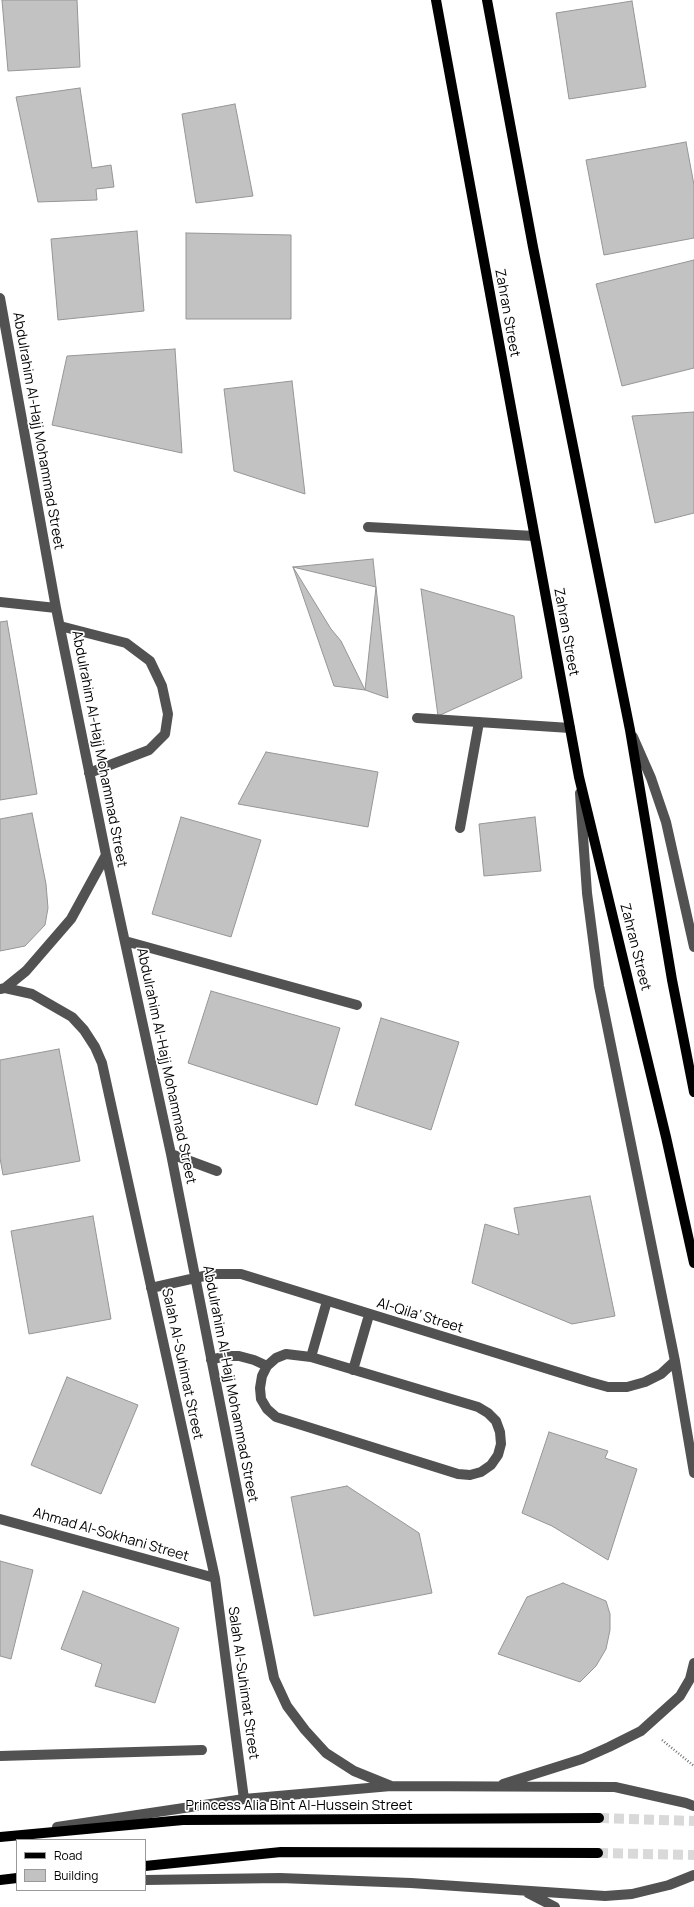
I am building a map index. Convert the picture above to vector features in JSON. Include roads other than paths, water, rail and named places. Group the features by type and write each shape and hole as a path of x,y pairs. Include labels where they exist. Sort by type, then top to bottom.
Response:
{"main road":[{"name":"Zahran Street","path":"436,0 579,777 666,1137 694,1263"},
{"name":"Zahran Street","path":"487,0 534,255 630,730 672,980 694,1092"},
{"name":"Princess Alia Bint Al-Hussein Street","path":"0,1837 183,1820 599,1818"},
{"path":"146,1866 281,1852 598,1853"},
{"path":"0,1881 16,1880"}],"street":[{"name":"Abdulrahim Al-Hajj Mohammad Street","path":"0,298 56,608 124,941 171,1154 194,1278 274,1678 292,1712 305,1730 326,1753 354,1771 391,1786"},
{"path":"368,527 534,536"},
{"path":"0,602 56,608"},
{"path":"60,626 126,643 150,661 162,686 168,714 165,734 149,750 89,773"},
{"path":"417,718 570,728"},
{"path":"460,828 479,722"},
{"path":"630,730 651,778 666,822 694,947"},
{"path":"579,777 587,893 599,986 675,1361 694,1473"},
{"name":"Salah Al-Suhimat Street","path":"3,988 26,971 71,919 106,855"},
{"path":"124,941 357,1005"},
{"name":"Salah Al-Suhimat Street","path":"3,988 32,994 72,1017 84,1030 95,1047 102,1064 215,1578 244,1799"},
{"path":"171,1154 217,1171"},
{"name":"Al-Qila‘ Street","path":"151,1288 213,1274 241,1274 369,1315 608,1386 627,1387 645,1382 661,1374 675,1361"},
{"path":"311,1357 327,1301"},
{"path":"353,1370 369,1315"},
{"path":"286,1354 311,1357 478,1407 488,1413 496,1422 500,1432 501,1444 498,1455 491,1465 481,1472 470,1475 458,1474 276,1417 267,1409 261,1399 260,1388 262,1376 267,1366 276,1358 286,1354"},
{"path":"211,1360 225,1356 239,1356 254,1360 267,1366"},
{"name":"Ahmad Al-Sokhani Street","path":"0,1519 215,1578"},
{"path":"495,1786 589,1756 641,1730 680,1696 690,1679 694,1663"},
{"path":"0,1756 202,1750"},
{"path":"0,1837 244,1799 391,1786 615,1786 694,1806"},
{"path":"146,1880 280,1878 411,1883 605,1896 632,1894 669,1885 694,1875"},
{"path":"525,1891 555,1907"}],"tunnel":[{"path":"599,1818 694,1821"},
{"path":"598,1853 694,1855"}]}
